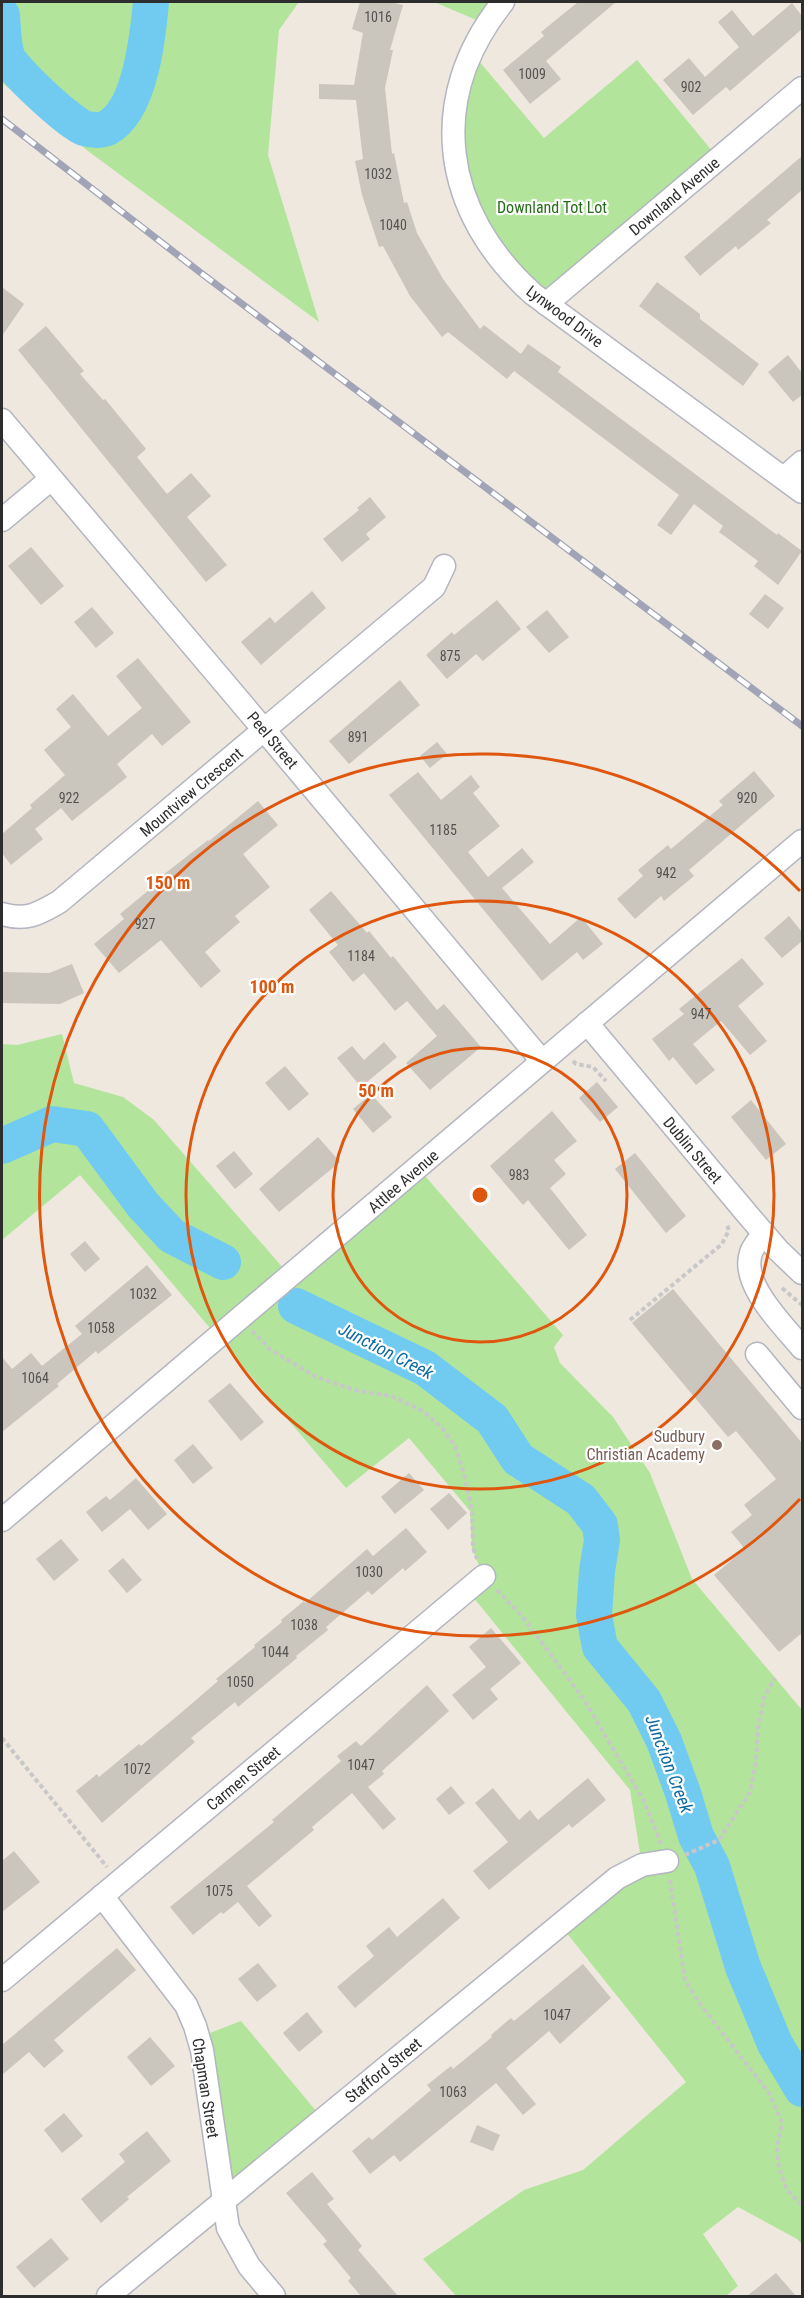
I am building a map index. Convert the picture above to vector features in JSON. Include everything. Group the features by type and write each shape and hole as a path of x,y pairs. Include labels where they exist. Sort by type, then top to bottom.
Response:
{"street":[{"name":"Lynwood Drive","path":"503,2 476,42 454,106 452,135 455,164 463,192 479,227 517,280 546,304 802,492"},
{"name":"Downland Avenue","path":"546,304 802,88"},
{"name":"Peel Street","path":"2,420 542,1061"},
{"path":"784,478 802,462"},
{"path":"2,520 51,479"},
{"name":"Mountview Crescent","path":"2,914 12,917 34,916 59,902 434,587 444,566"},
{"name":"Attlee Avenue","path":"2,1520 802,841"},
{"name":"Dublin Street","path":"587,1023 758,1242 802,1273"},
{"path":"758,1242 750,1276 755,1288 802,1348"},
{"path":"757,1354 802,1408"},
{"name":"Carmen Street","path":"2,1980 484,1576"},
{"name":"Stafford Street","path":"108,2296 617,1878 642,1865 667,1861"},
{"name":"Chapman Street","path":"111,1889 186,2004 195,2026 202,2050 228,2228 249,2266 274,2296"}],"path":[{"path":"560,1046 576,1064 593,1067 613,1089"},
{"path":"630,1320 722,1244 729,1230 724,1220 758,1242"},
{"path":"781,1287 802,1305"},
{"path":"240,1319 271,1350 316,1377 358,1391 391,1396 423,1411 442,1428 455,1446 472,1510 473,1548 484,1576 522,1616 583,1698 644,1801 667,1861 685,1980 700,2004 769,2093 782,2123 777,2149 779,2168 788,2190 802,2205"},
{"path":"691,1854 719,1840 750,1792 764,1697 775,1678"},
{"path":"2,1738 111,1889"}],"green space":[{"path":"2,2 299,2 279,30 268,155 319,322 88,151 2,83"},
{"path":"434,2 505,2 488,25"},
{"name":"Downland Tot Lot","path":"473,54 544,138 637,60 718,158 547,301 500,254 458,163"},
{"path":"62,1034 74,1083 123,1097 154,1120 291,1277 419,1169 563,1335 554,1347 560,1363 613,1417 650,1473 692,1579 802,1710 802,2244 797,2239 738,2207 703,2234 738,2286 726,2296 456,2296 423,2259 524,2190 583,2170 686,2082 561,1926 642,1866 630,1790 469,1592 484,1578 472,1548 470,1511 409,1438 346,1488 80,1175 2,1240 2,1044 17,1045"},
{"path":"241,2021 322,2118 225,2198 202,2036"}],"building":[{"path":"360,2 390,2 403,5 390,50 393,50 385,88 392,154 394,153 404,203 407,202 417,233 443,279 480,329 484,325 521,354 528,344 561,367 558,372 777,535 778,533 802,551 778,585 754,566 758,561 719,532 723,526 694,504 671,535 657,525 679,495 514,371 507,379 448,332 442,337 410,296 383,246 379,247 362,195 355,161 363,159 356,100 319,99 319,84 354,85 363,33 352,29"},
{"path":"578,2 616,2 546,61 561,79 530,104 503,70 544,36 541,32"},
{"path":"792,3 802,16 802,29 730,91 726,87 693,115 663,80 689,58 705,77 739,47 718,22 732,10 753,36"},
{"path":"802,156 802,190 767,220 771,223 738,250 736,246 700,276 684,257"},
{"path":"657,282 700,314 700,319 759,364 743,386 639,306"},
{"path":"2,287 24,304 2,336"},
{"path":"46,326 84,371 80,374 103,400 105,399 146,449 137,457 167,494 191,473 211,496 187,517 227,565 206,582 18,350"},
{"path":"788,355 802,373 802,395 793,402 768,372"},
{"path":"370,497 386,517 366,534 370,539 342,562 323,539 359,510 357,508"},
{"path":"31,547 64,586 41,605 8,566"},
{"path":"312,591 326,608 261,665 241,642 270,617 275,623"},
{"path":"765,594 784,608 768,629 749,614"},
{"path":"497,600 521,629 483,661 476,654 447,679 426,655 452,632 454,635"},
{"path":"92,607 114,633 96,648 74,622"},
{"path":"547,610 569,637 549,653 526,627"},
{"path":"138,658 191,722 162,746 152,734 117,764 127,777 72,821 61,808 35,829 43,839 11,865 2,853 2,834 32,808 30,805 65,775 44,750 71,727 56,709 73,694 108,736 142,708 116,676"},
{"path":"400,680 420,705 349,764 329,741"},
{"path":"437,742 447,754 430,768 420,756"},
{"path":"754,771 775,796 689,870 694,876 664,901 661,896 635,919 617,899 643,876 638,870 668,845 671,849 723,805 719,801"},
{"path":"418,772 441,800 471,775 480,787 473,793 500,826 468,852 488,877 522,848 534,862 502,888 550,944 581,917 603,944 583,960 577,952 542,981 389,795"},
{"path":"258,801 278,825 243,854 270,887 235,916 240,922 205,952 221,971 201,988 161,940 119,973 94,944 124,919 120,914 156,884 154,882"},
{"path":"331,891 367,933 369,931 391,958 393,956 437,1010 444,1004 481,1047 430,1090 406,1063 437,1036 407,1001 395,1011 364,973 353,982 329,952 338,945 309,910"},
{"path":"789,916 802,932 802,941 782,958 764,938"},
{"path":"742,958 764,984 738,1006 767,1041 750,1055 721,1021 693,1044 715,1070 696,1085 673,1057 669,1061 652,1039 684,1014 679,1009"},
{"path":"72,964 84,993 60,1004 2,1003 2,972 49,973"},
{"path":"384,1042 397,1057 361,1087 337,1058 352,1046 364,1060"},
{"path":"285,1066 309,1094 289,1111 265,1083"},
{"path":"597,1082 618,1107 600,1122 579,1098"},
{"path":"371,1094 392,1117 373,1133 353,1109"},
{"path":"751,1100 786,1144 766,1160 731,1117"},
{"path":"552,1111 577,1141 554,1160 566,1174 550,1188 587,1235 569,1250 528,1200 523,1205 490,1166"},
{"path":"318,1137 340,1162 279,1212 259,1189"},
{"path":"234,1151 253,1174 235,1189 216,1166"},
{"path":"635,1153 686,1216 666,1233 615,1169"},
{"path":"85,1241 100,1259 85,1272 70,1254"},
{"path":"147,1265 172,1295 98,1354 96,1351 57,1384 59,1386 2,1432 2,1357 12,1369 31,1353 42,1366 82,1334 75,1326"},
{"path":"673,1289 802,1443 802,1633 779,1652 714,1575 745,1549 731,1532 752,1515 744,1505 776,1479 736,1431 728,1437 632,1323"},
{"path":"230,1383 264,1422 241,1441 208,1401"},
{"path":"193,1444 213,1468 193,1484 174,1460"},
{"path":"409,1473 424,1490 395,1514 381,1497"},
{"path":"136,1478 167,1514 148,1530 130,1509 102,1532 86,1512 106,1496 110,1500"},
{"path":"449,1493 467,1513 448,1530 430,1509"},
{"path":"406,1528 427,1552 405,1571 403,1568 372,1595 368,1591 326,1627 328,1630 296,1656 297,1658 238,1707 235,1702 191,1738 195,1742 102,1823 76,1791 97,1774 99,1777 139,1744 141,1746 182,1712 282,1622 281,1620 304,1601 305,1603 367,1549 373,1556"},
{"path":"61,1539 79,1560 54,1581 36,1559"},
{"path":"123,1558 142,1580 127,1593 108,1571"},
{"path":"491,1628 521,1663 490,1689 498,1699 473,1720 452,1695 486,1667 469,1647"},
{"path":"427,1685 449,1711 382,1771 384,1774 368,1787 396,1819 383,1830 352,1793 312,1827 314,1830 247,1886 272,1916 259,1927 238,1902 223,1914 221,1912 193,1935 170,1907 274,1822 272,1820 341,1761 337,1756 356,1741 361,1746"},
{"path":"588,1778 606,1800 572,1828 569,1824 489,1890 473,1871 508,1842 475,1803 493,1788 519,1820 530,1810 538,1820"},
{"path":"451,1786 465,1803 449,1815 436,1799"},
{"path":"14,1851 40,1882 2,1912 2,1861"},
{"path":"443,1898 460,1918 355,2008 337,1987 374,1956 366,1946 389,1927 397,1937"},
{"path":"117,1948 136,1970 54,2040 64,2051 44,2068 29,2052 2,2075 2,2045"},
{"path":"258,1963 277,1986 257,2002 238,1979"},
{"path":"583,1964 611,1998 560,2044 549,2031 506,2068 536,2104 523,2115 496,2083 400,2162 394,2155 370,2174 352,2151 369,2137 372,2140 431,2090 427,2085 451,2066 453,2069 511,2018 514,2021"},
{"path":"307,2012 323,2032 299,2052 283,2033"},
{"path":"150,2037 175,2066 151,2086 127,2057"},
{"path":"64,2113 83,2136 62,2153 44,2130"},
{"path":"477,2125 500,2135 493,2151 470,2142"},
{"path":"147,2131 171,2161 127,2197 129,2199 101,2223 81,2199 125,2162 119,2154"},
{"path":"312,2172 334,2199 327,2204 362,2246 358,2250 398,2296 361,2296 348,2281 351,2278 323,2244 327,2241 286,2193"},
{"path":"51,2238 69,2259 34,2288 16,2267"},
{"path":"776,2273 796,2296 747,2296"}],"waterway":[{"name":"Junction Creek","path":"2,15 4,41 11,63 30,84 77,124 84,128 98,130 107,128 119,119 135,89 145,52 151,2"},
{"name":"Junction Creek","path":"2,1146 52,1124 87,1129 143,1205 172,1236 223,1262"},
{"name":"Junction Creek","path":"296,1306 425,1368 492,1419 518,1459 581,1500 600,1525 602,1540 594,1615 600,1647 644,1701 664,1741 696,1836 712,1866 743,1967 775,2044 802,2089"}],"railway":[{"path":"2,119 201,273 802,726"}],"place":[{"name":"Sudbury Christian Academy","path":"717,1445"}]}
